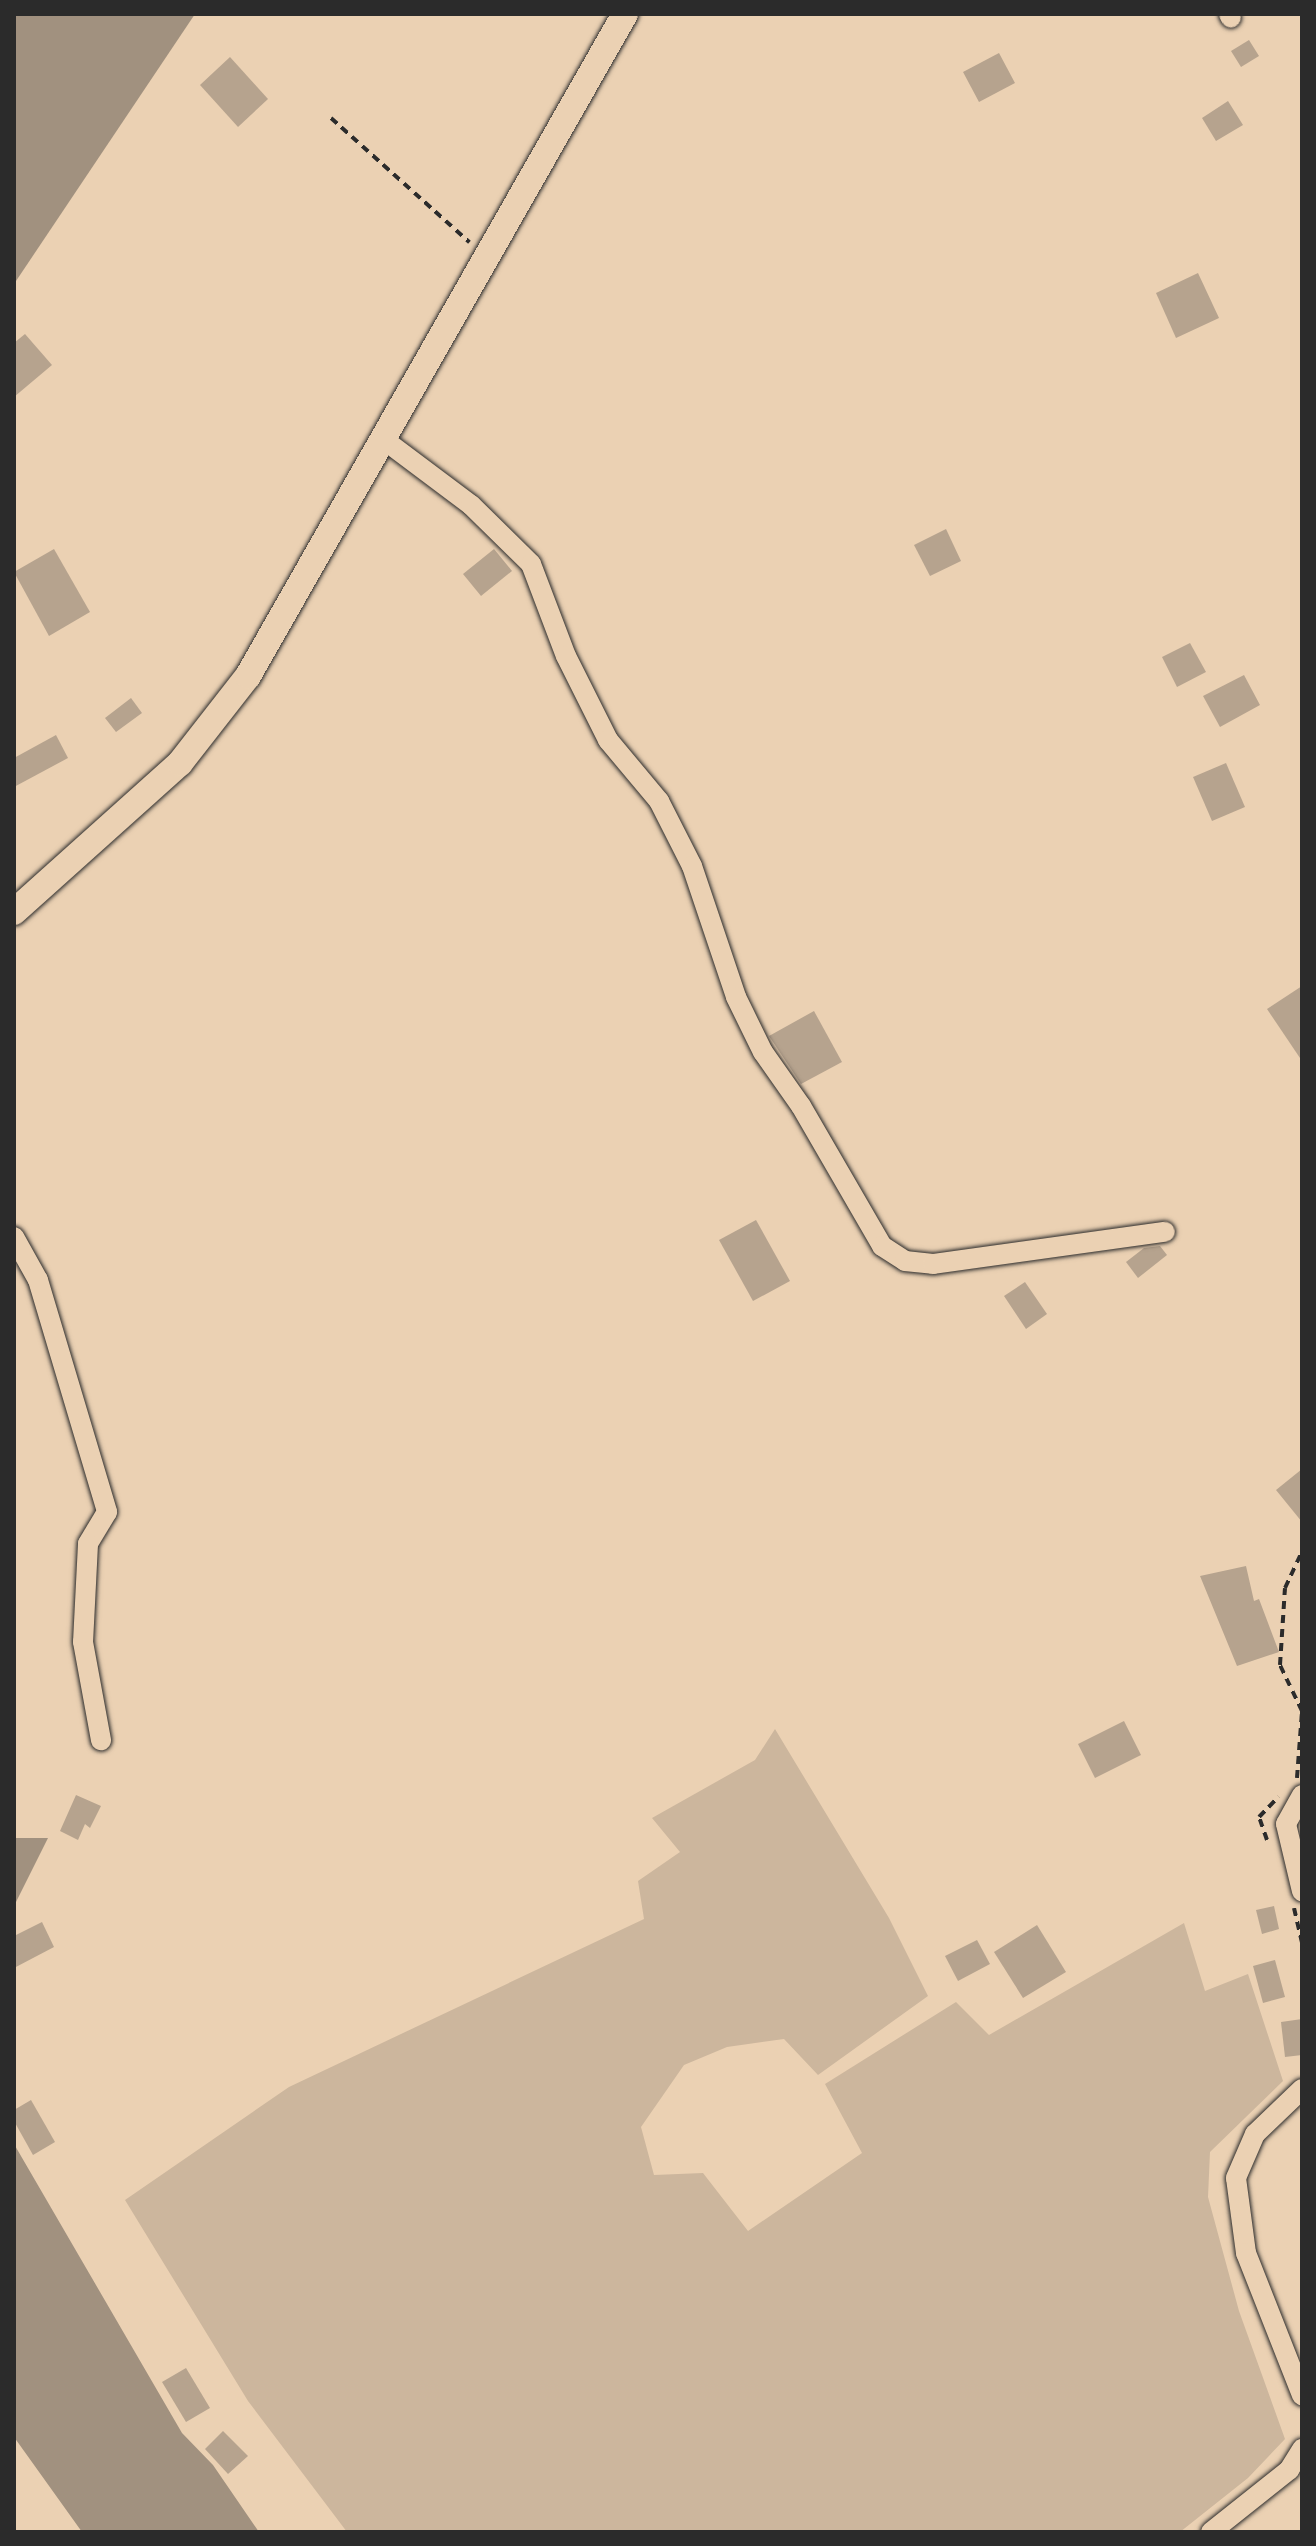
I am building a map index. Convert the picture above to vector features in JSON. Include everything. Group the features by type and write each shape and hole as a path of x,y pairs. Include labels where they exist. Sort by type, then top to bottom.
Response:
{"main road":[{"path":"14,912 180,763 248,676 625,14"}],"street":[{"path":"383,439 471,505 531,564 566,656 608,740 659,801 692,866 736,997 763,1052 801,1106 882,1246 905,1261 933,1264 1165,1232"},
{"path":"14,1237 38,1280 107,1512 88,1544 83,1642 101,1740"},
{"path":"1294,1791 1286,1824 1296,1894"},
{"path":"1302,2089 1255,2134 1236,2178 1246,2253 1302,2395"},
{"path":"1211,2532 1289,2470 1302,2449"}],"path":[{"path":"331,118 486,257"},
{"path":"1273,1852 1259,1817 1294,1791 1302,1711 1280,1665 1285,1588 1302,1552"},
{"path":"1296,1894 1302,1944"}],"shaded area":[{"path":"14,14 195,14 14,284"},
{"path":"775,1729 889,1918 928,1996 818,2075 784,2039 727,2047 684,2065 641,2127 654,2175 703,2173 748,2231 862,2153 825,2084 956,2002 989,2035 1184,1923 1205,1991 1248,1974 1283,2081 1210,2152 1208,2197 1239,2311 1285,2439 1248,2478 1180,2532 347,2532 248,2401 125,2200 289,2087 644,1919 638,1881 680,1852 652,1818 755,1760"},
{"path":"14,1838 48,1838 14,1906"},
{"path":"14,2144 182,2433 213,2465 259,2532 82,2532 14,2437"}],"building":[{"path":"1249,40 1259,56 1241,67 1231,51"},
{"path":"999,53 1015,83 979,102 963,72"},
{"path":"230,57 268,99 238,127 200,85"},
{"path":"1228,101 1243,125 1216,141 1202,118"},
{"path":"1198,273 1219,318 1176,338 1156,293"},
{"path":"25,334 52,365 14,397 14,343"},
{"path":"946,529 961,561 930,576 914,545"},
{"path":"54,549 90,612 49,636 14,572"},
{"path":"494,549 512,571 481,596 463,574"},
{"path":"1190,643 1206,672 1177,687 1162,657"},
{"path":"1244,675 1260,705 1220,727 1203,696"},
{"path":"131,698 142,713 116,732 105,718"},
{"path":"56,735 68,758 14,787 14,758"},
{"path":"1226,763 1245,807 1212,821 1193,777"},
{"path":"1302,986 1302,1061 1267,1009"},
{"path":"814,1011 842,1062 801,1084 769,1036"},
{"path":"756,1220 790,1281 753,1301 719,1240"},
{"path":"1160,1246 1167,1255 1138,1278 1126,1262 1144,1248"},
{"path":"1025,1282 1047,1314 1026,1329 1004,1296"},
{"path":"1302,1469 1302,1522 1276,1490"},
{"path":"1246,1566 1254,1601 1259,1599 1279,1652 1237,1666 1200,1576"},
{"path":"1124,1721 1141,1755 1095,1778 1078,1744"},
{"path":"76,1795 101,1806 90,1828 85,1824 78,1840 60,1831"},
{"path":"1274,1906 1279,1929 1262,1934 1256,1910"},
{"path":"42,1922 54,1947 14,1968 14,1936"},
{"path":"1037,1925 1066,1972 1023,1998 994,1952"},
{"path":"977,1940 990,1964 958,1981 945,1956"},
{"path":"1275,1960 1285,1997 1263,2003 1253,1966"},
{"path":"1302,2019 1302,2055 1285,2057 1281,2022"},
{"path":"31,2100 55,2142 33,2155 14,2121 14,2110"},
{"path":"186,2368 210,2408 186,2422 162,2382"},
{"path":"223,2431 248,2456 228,2474 205,2449"}]}
